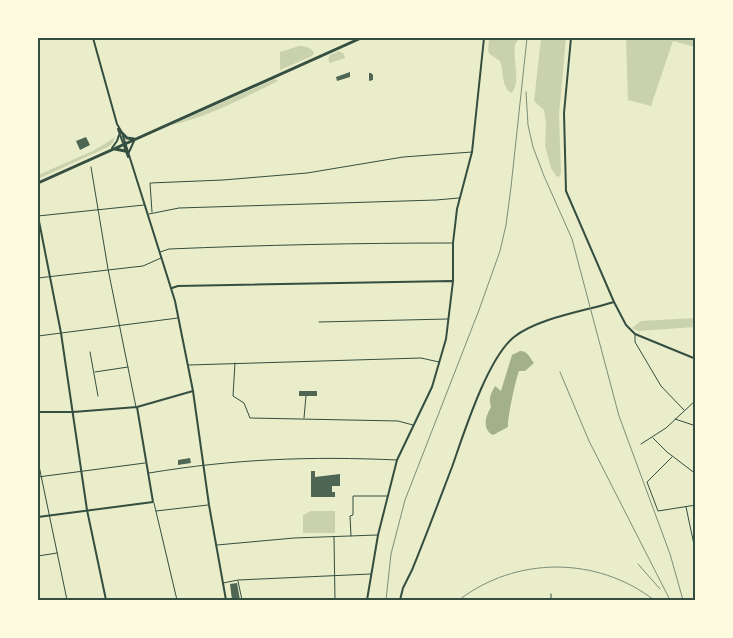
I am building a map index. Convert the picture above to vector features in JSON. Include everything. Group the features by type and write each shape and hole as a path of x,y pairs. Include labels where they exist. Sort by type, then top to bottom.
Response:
{"highway":[{"path":"38,183 361,38"},
{"path":"120,132 126,138 138,138"},
{"path":"112,149 118,149 127,153"}],"street":[{"path":"93,38 117,124 172,288 193,392 209,505 226,600"},
{"path":"367,600 378,535 397,460 423,408 440,362 446,339 453,281 453,243 457,210 472,152 484,38"},
{"path":"571,38 564,114 566,191 614,302 626,325 635,334 696,360"},
{"path":"112,149 120,132"},
{"path":"127,153 138,138"},
{"path":"152,212 150,183 307,174 403,157 472,152"},
{"path":"91,167 108,269 137,407 153,502 177,600"},
{"path":"147,214 179,208 427,201 460,198"},
{"path":"106,600 87,510 61,333 38,216 144,205"},
{"path":"160,252 169,249 248,245 380,242 453,243"},
{"path":"38,278 143,266 162,258"},
{"path":"172,288 178,286 453,281"},
{"path":"400,600 403,588 415,562 483,385 498,355 513,338 528,328 614,302"},
{"path":"38,336 179,318"},
{"path":"319,322 448,319"},
{"path":"635,334 634,342 648,366 661,386 684,410"},
{"path":"90,352 98,396"},
{"path":"188,365 235,362 421,358 440,362"},
{"path":"235,362 234,396 244,403 250,418 398,421 413,425"},
{"path":"95,372 128,367"},
{"path":"38,412 73,412 137,407 193,392"},
{"path":"304,419 306,396"},
{"path":"641,444 675,419 696,400"},
{"path":"675,419 696,426"},
{"path":"652,437 672,456 696,474"},
{"path":"672,456 646,482 658,511 696,505"},
{"path":"148,474 204,464 293,458 397,460"},
{"path":"38,461 48,516 68,600"},
{"path":"38,477 146,463"},
{"path":"351,536 350,516 353,515 353,496 388,496"},
{"path":"38,517 153,502"},
{"path":"156,511 209,505"},
{"path":"686,507 696,554"},
{"path":"216,545 334,536 378,535"},
{"path":"334,536 335,600"},
{"path":"38,556 57,553"},
{"path":"222,583 238,580 371,574"},
{"path":"238,580 242,600"},
{"path":"551,594 552,600"}],"shaded area":[{"path":"489,38 519,38 514,50 516,84 511,93 504,83 500,61 489,53"},
{"path":"541,38 566,38 559,115 561,172 560,176 557,177 551,168 545,146 546,124 544,110 534,101"},
{"path":"626,38 695,38 695,47 673,41 651,106 628,100"},
{"path":"299,46 308,47 314,53 312,56 280,70 280,52"},
{"path":"339,51 344,54 345,58 330,63 328,59 330,55"},
{"path":"275,79 278,81 226,106 185,122 171,125"},
{"path":"114,138 112,144 108,147 38,179 38,175 93,151"},
{"path":"695,318 695,327 638,331 632,328 641,321"},
{"path":"520,351 527,353 534,363 525,371 519,371 508,427 493,435 487,430 486,426 487,415 491,407 490,396 495,386 501,391 512,355"},
{"path":"311,511 335,511 335,533 303,533 303,515"}],"building":[{"path":"350,72 350,77 337,81 336,77"},
{"path":"369,73 373,75 373,80 369,81"},
{"path":"86,137 90,145 80,150 76,141"},
{"path":"299,391 317,391 317,396 299,396"},
{"path":"190,458 191,463 178,465 178,460"},
{"path":"311,471 315,471 315,477 340,474 340,486 332,486 332,492 335,492 335,497 311,497"},
{"path":"237,583 240,600 232,600 230,584"}],"railway":[{"path":"386,600 391,554 405,500 500,251 506,225 511,187 527,38"},
{"path":"526,92 528,125 533,147 572,239 619,416 670,554 683,600"},
{"path":"560,372 589,441 670,600"},
{"path":"638,564 660,589"},
{"path":"459,600 481,586 506,575 531,569 556,567 582,569 608,575 632,586 654,600"}]}
